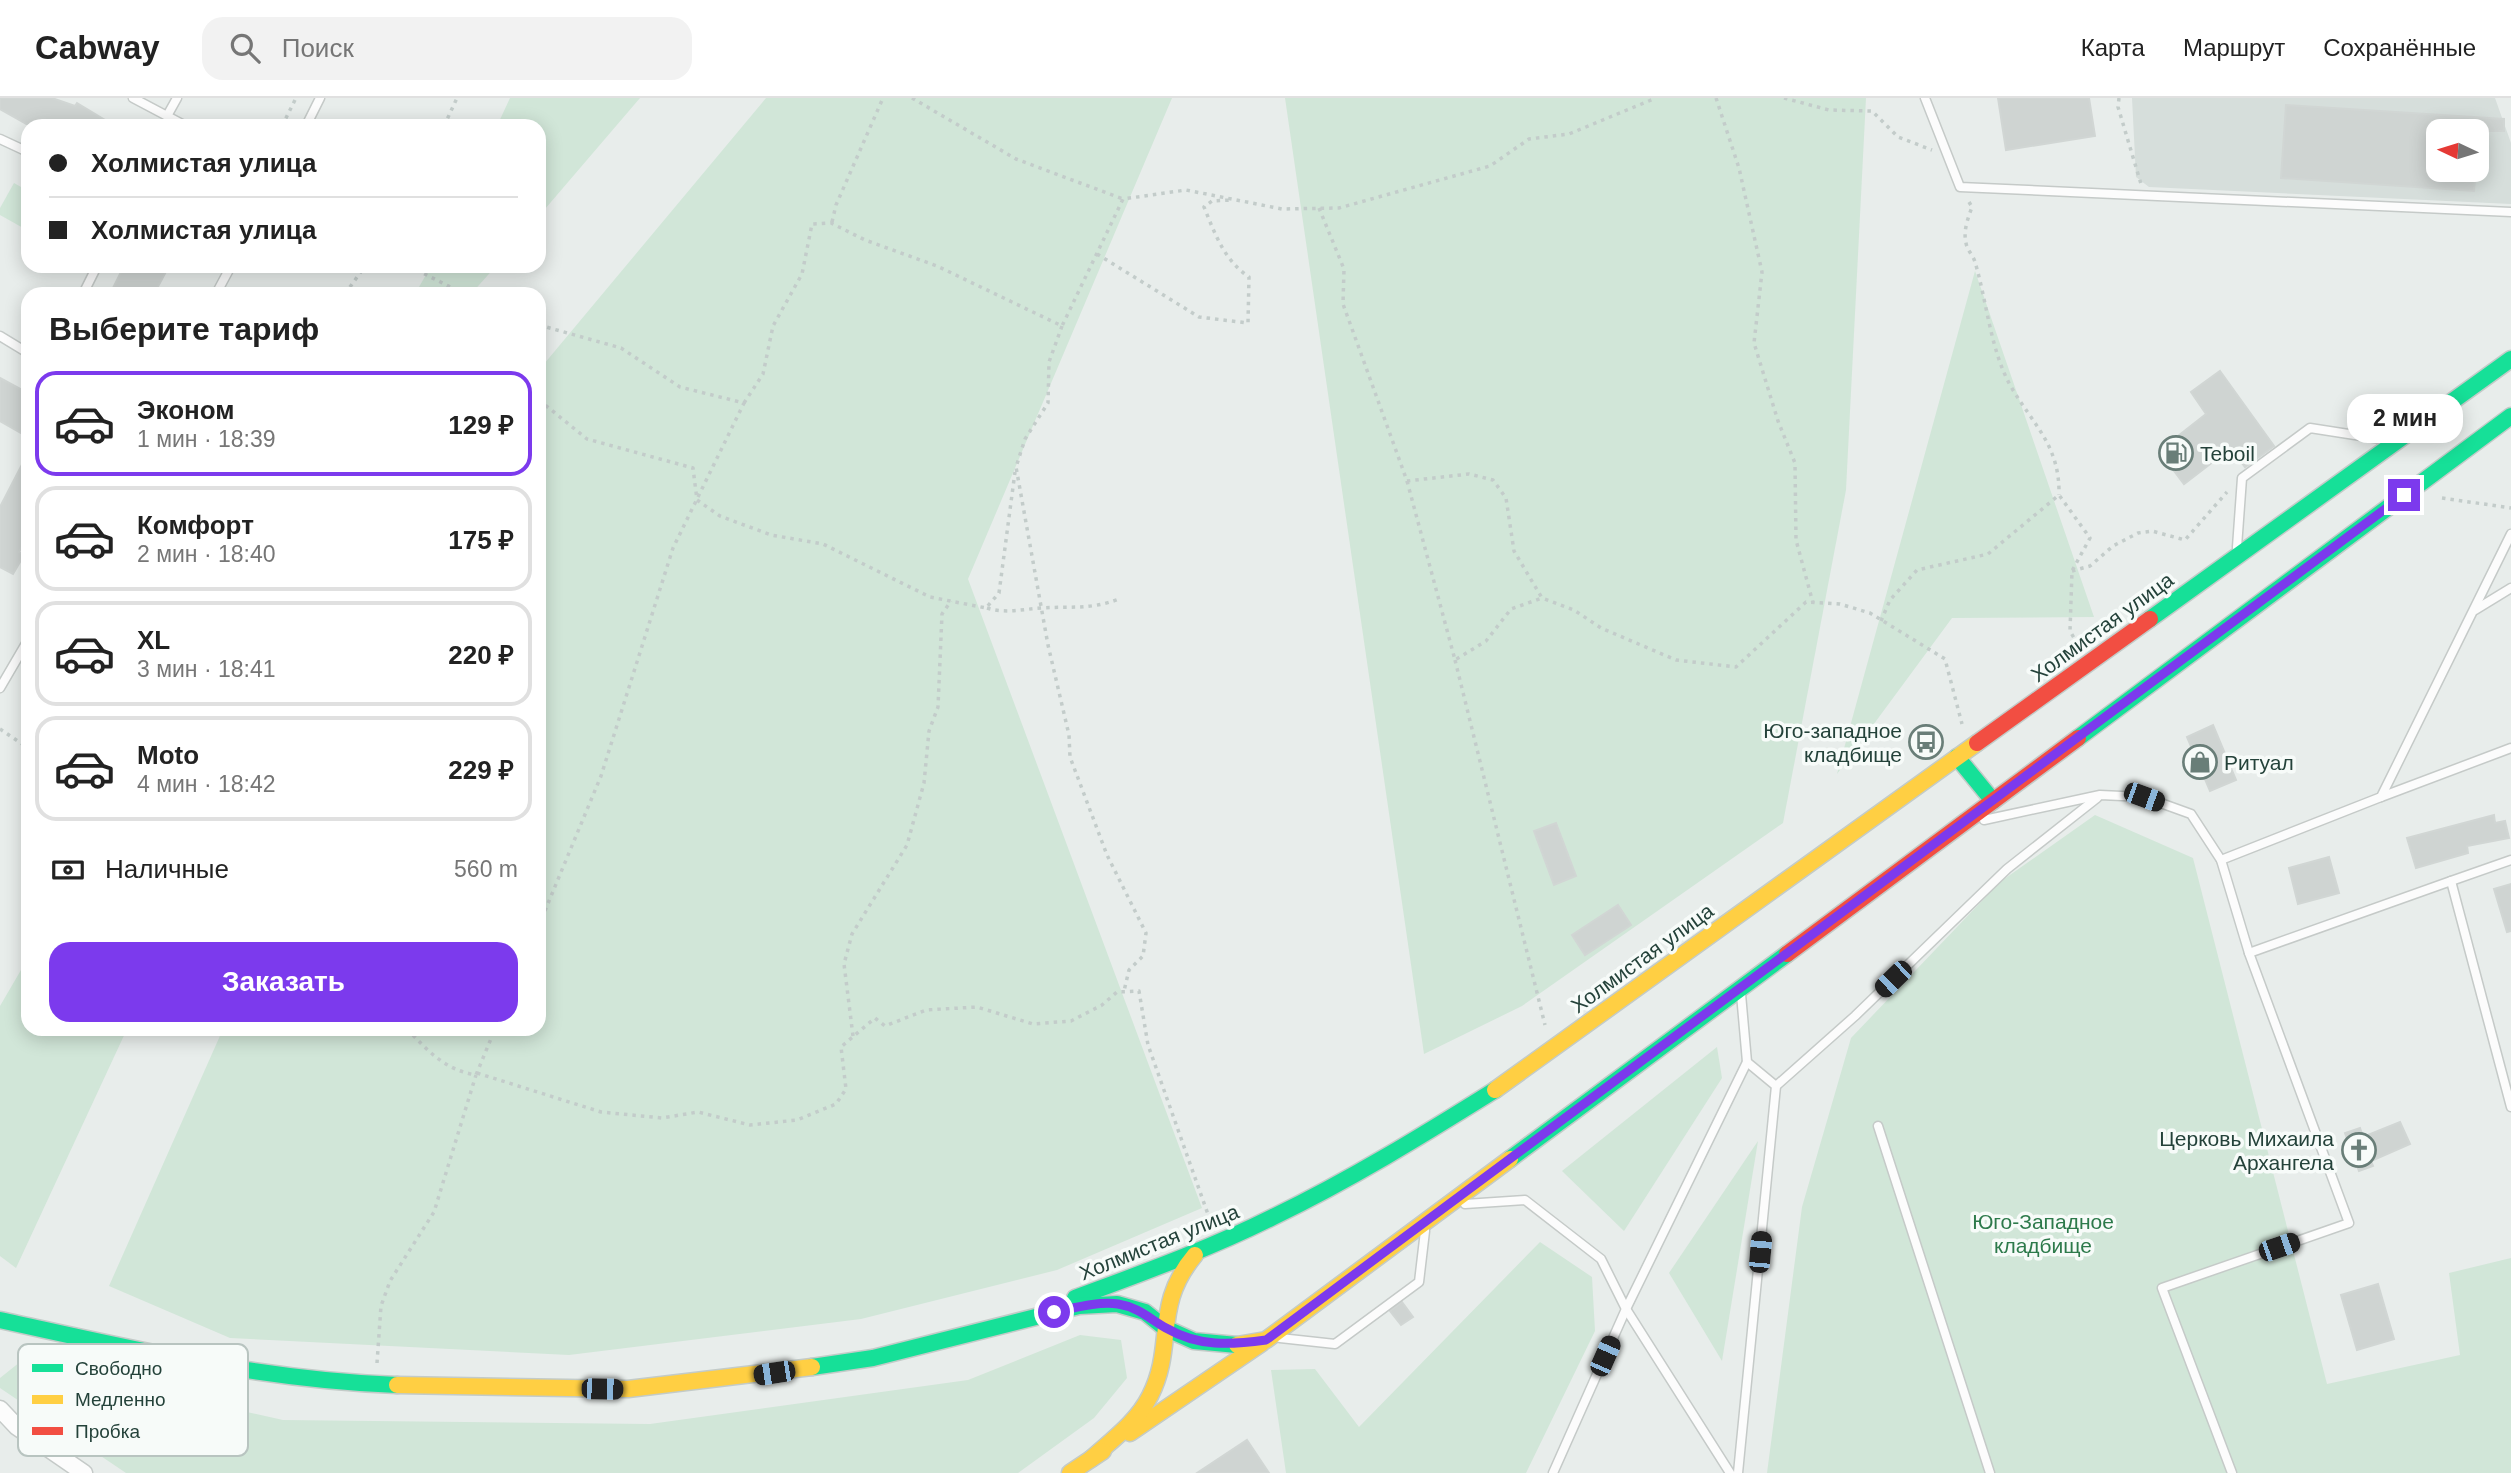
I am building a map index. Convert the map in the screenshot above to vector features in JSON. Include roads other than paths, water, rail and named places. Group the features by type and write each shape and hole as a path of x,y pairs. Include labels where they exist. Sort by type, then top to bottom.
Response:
{"main road":[{"name":"Холмистая улица","path":"1003,1325 1196,1253 1274,1218 1405,1146 1498,1088 2511,359"},
{"name":"Холмистая улица","path":"1003,1325 1079,1306 1117,1304 1144,1312 1165,1328 1194,1341 1230,1346 1268,1338 2511,416"},
{"path":"1963,753 1993,801"},
{"path":"1091,1459 1130,1423 1150,1396 1163,1358 1167,1302 1177,1272 1196,1253"},
{"path":"0,1320 110,1344"},
{"path":"248,1371 321,1382 628,1389 749,1377 873,1358 1003,1325"},
{"path":"1070,1473 1268,1338"}],"street":[{"path":"0,1409 18,1428"},
{"path":"59,1456 84,1473"}],"lane":[{"path":"133,98 173,119"},
{"path":"167,116 177,98"},
{"path":"310,119 320,98"},
{"path":"1925,98 1960,187 2511,212"},
{"path":"0,139 21,149"},
{"path":"0,336 21,349"},
{"path":"2237,556 2242,478 2310,428 2397,441"},
{"path":"2382,797 2511,534"},
{"path":"2475,610 2511,588"},
{"path":"0,688 21,652"},
{"path":"2221,860 2511,748"},
{"path":"1961,824 2100,795 2144,797 2191,814 2221,860 2249,953 2349,1223 2162,1288 2232,1473"},
{"path":"1738,1473 1776,1086 1855,1016 2007,869 2100,795"},
{"path":"2249,953 2511,860"},
{"path":"2452,881 2511,1107"},
{"path":"1553,1473 1626,1309 1746,1062 1741,988"},
{"path":"1746,1062 1776,1086"},
{"path":"1878,1126 1990,1473"},
{"path":"1448,1205 1525,1200 1601,1259 1626,1309 1730,1473"},
{"path":"1268,1338 1335,1344 1346,1336 1419,1282 1427,1221"}],"place":[{"name":"Teboil","path":"2176,453"},
{"name":"Юго-западное кладбище","path":"1926,742"},
{"name":"Ритуал","path":"2200,762"},
{"name":"Церковь Михаила Архангела","path":"2359,1150"}],"park label":[{"name":"Юго-Западное кладбище","path":"2043,1233"}]}
